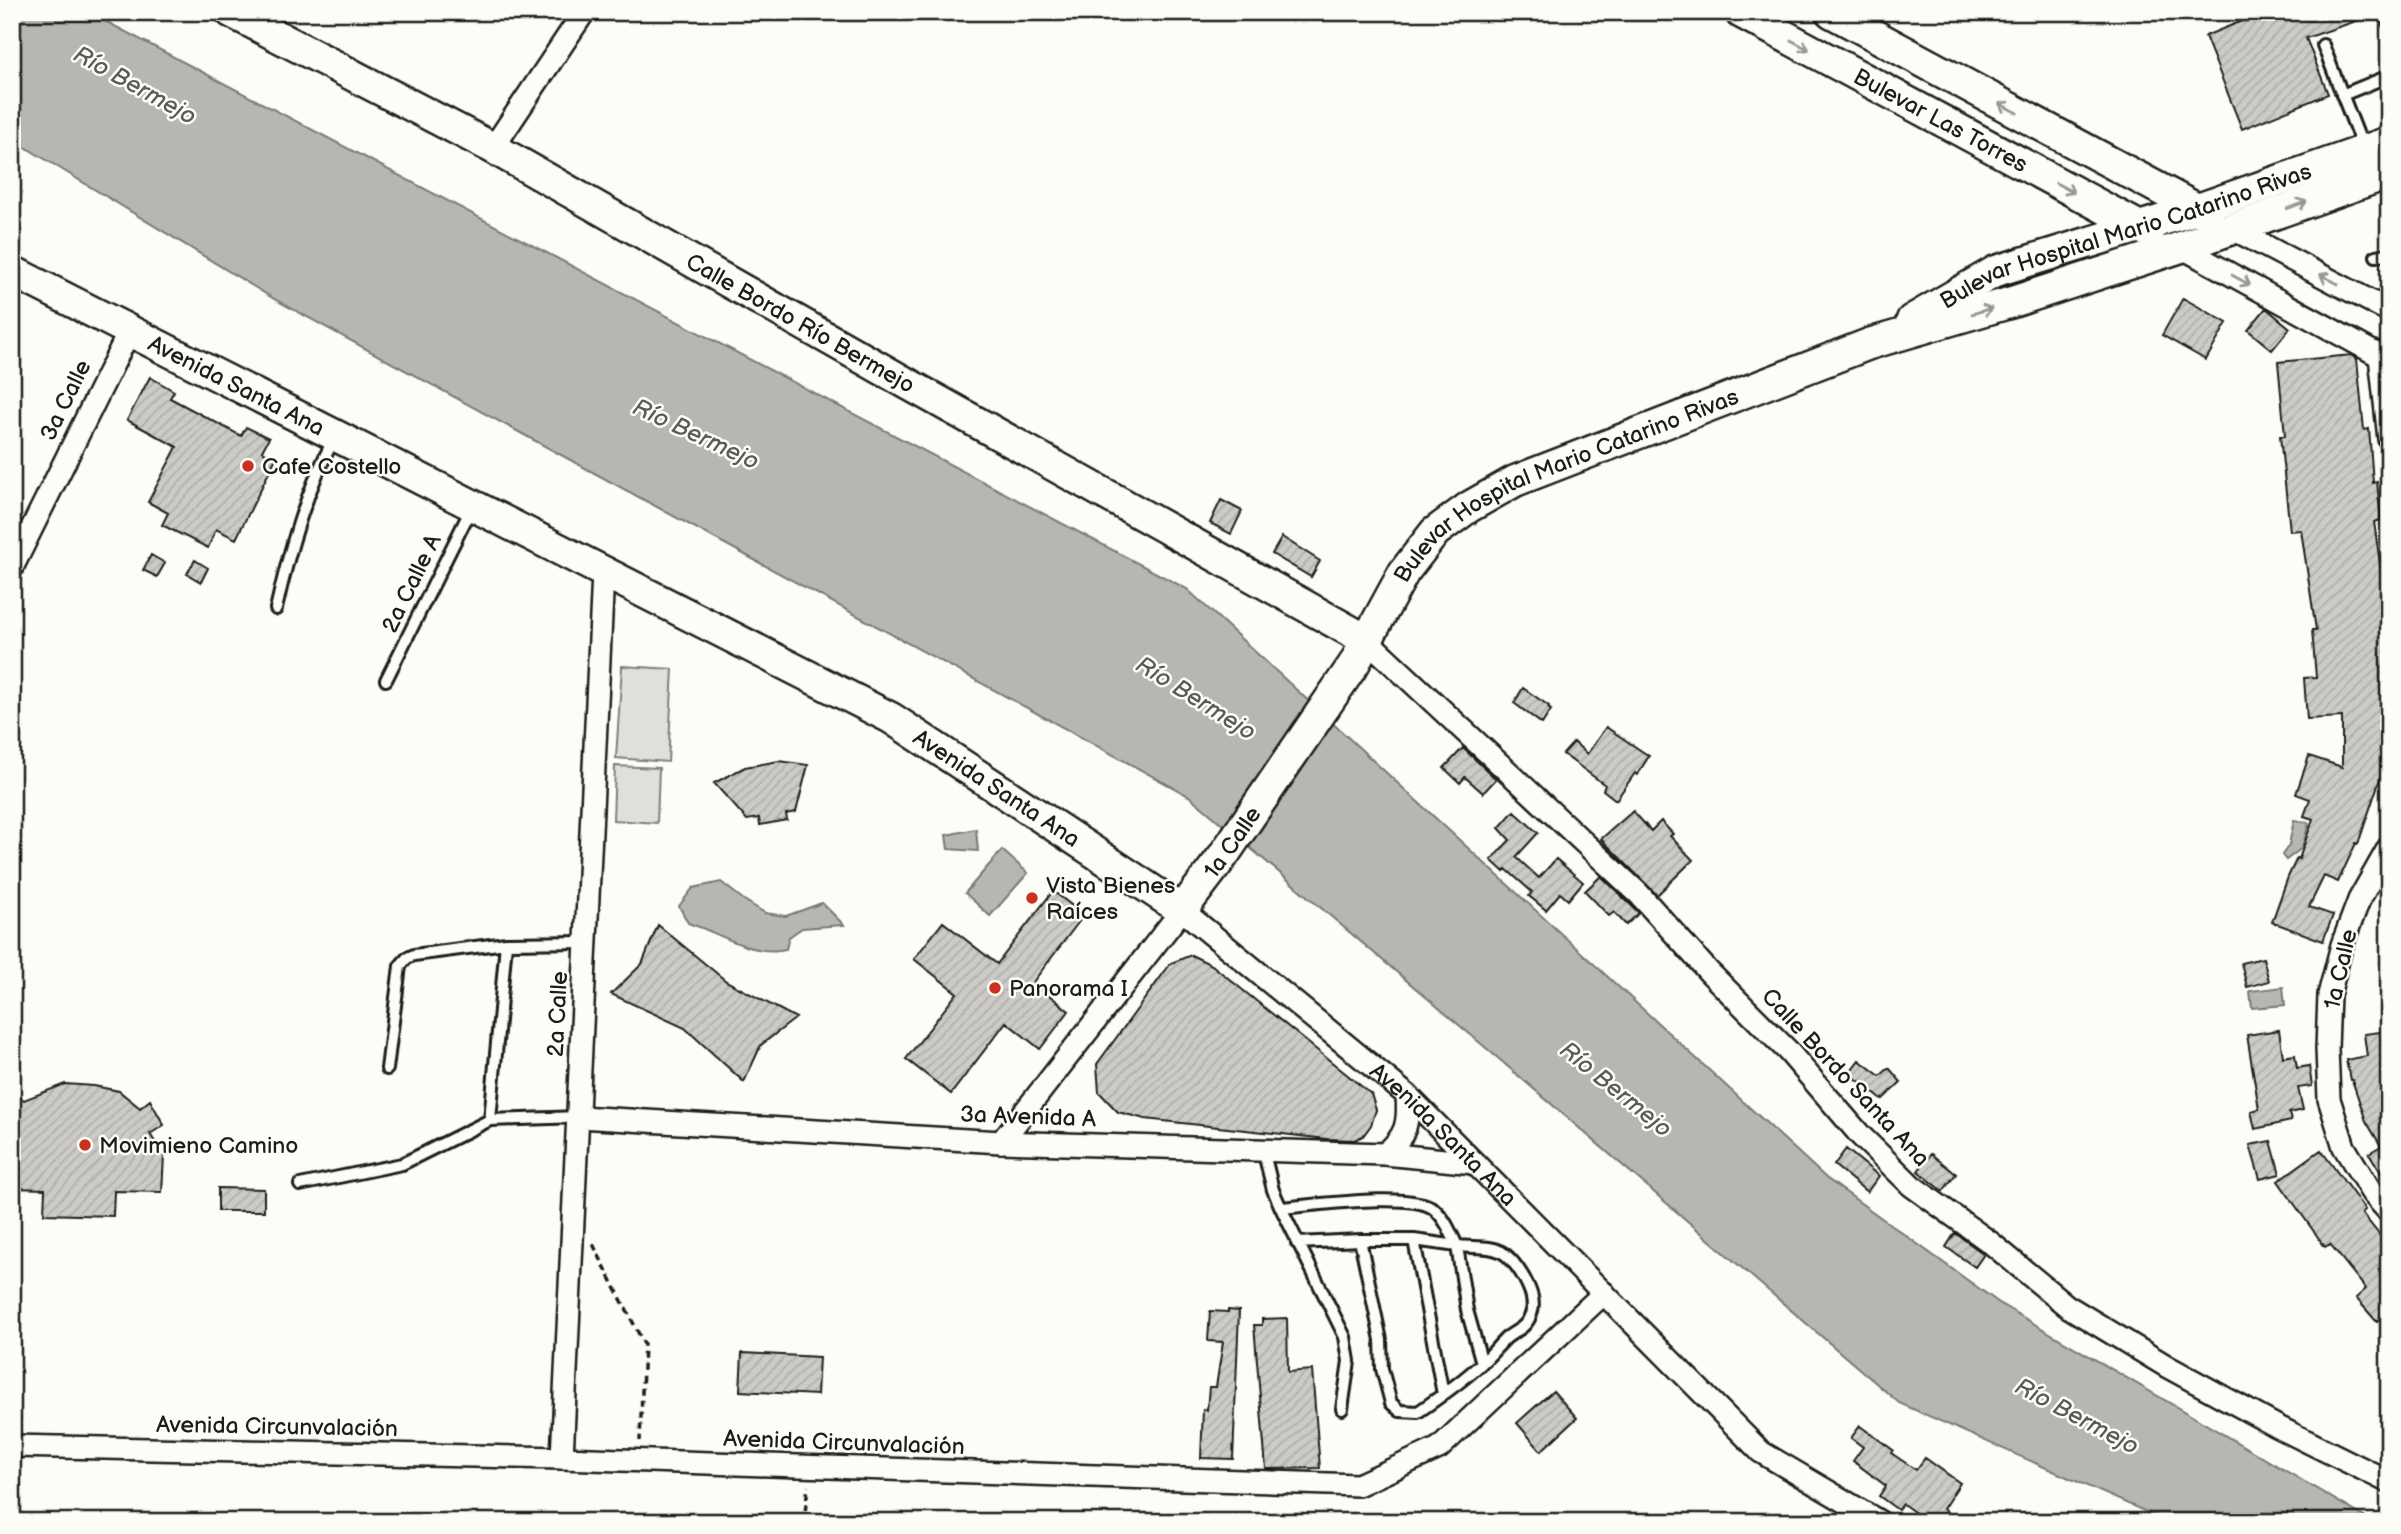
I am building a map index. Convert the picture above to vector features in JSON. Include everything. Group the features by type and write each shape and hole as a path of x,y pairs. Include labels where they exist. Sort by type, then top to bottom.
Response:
{"main road":[{"name":"Calle Bordo Río Bermejo","path":"231,12 493,148 1368,641"},
{"name":"Bulevar Las Torres","path":"1740,12 2139,228 2181,247"},
{"name":"Bulevar Las Torres","path":"1831,12 2233,229"},
{"name":"Bulevar Hospital Mario Catarino Rivas","path":"1869,344 1996,271 2198,209 2376,146"},
{"name":"Bulevar Hospital Mario Catarino Rivas","path":"1328,702 1368,641 1404,572 1435,532 1469,507 1515,481 1869,344 2009,303 2181,247 2389,173"},
{"name":"Avenida Santa Ana","path":"12,271 891,718 1182,910"},
{"name":"1a Calle","path":"1182,910 1223,856 1328,702"}],"street":[{"path":"493,148 584,12"},
{"path":"2233,229 2389,311"},
{"path":"2181,247 2384,358 2389,439"},
{"name":"3a Calle","path":"12,568 129,332"},
{"name":"2a Calle","path":"562,1458 603,573"},
{"name":"Calle Bordo Santa Ana","path":"1368,641 1639,894 1709,972 1788,1051 1861,1136 1912,1186 1991,1243 2067,1306 2168,1367 2278,1427 2389,1482"},
{"name":"1a Calle","path":"2389,847 2359,901 2342,945 2329,995 2327,1049 2329,1100 2344,1147 2372,1193 2389,1212"},
{"name":"Avenida Santa Ana","path":"1182,910 1407,1095 1761,1452 1880,1522"},
{"name":"1a Calle","path":"1001,1142 1182,910"},
{"path":"1385,1154 1398,1143 1409,1119 1407,1095"},
{"name":"3a Avenida A","path":"579,1117 1001,1142 1385,1154 1474,1163"},
{"name":"Avenida Circunvalación","path":"12,1446 562,1458 1358,1485 1439,1448 1604,1293"}],"lane":[{"path":"2323,46 2342,95 2376,146"},
{"path":"2342,95 2389,76"},
{"path":"2376,256 2389,253"},
{"path":"276,609 287,562 316,477 337,435"},
{"name":"2a Calle A","path":"386,680 473,505"},
{"path":"387,1069 400,965 407,958 506,943 587,942"},
{"path":"490,1120 506,943"},
{"path":"300,1185 402,1164 490,1120 579,1117"},
{"path":"1263,1149 1273,1190 1345,1337 1349,1361 1342,1409"},
{"path":"1281,1208 1345,1201 1414,1202 1432,1208 1446,1223 1457,1246 1467,1310 1482,1363"},
{"path":"1297,1243 1360,1240 1414,1240 1489,1247 1504,1252 1522,1275 1531,1292 1533,1312 1525,1327 1507,1336 1482,1363 1443,1394 1418,1412 1400,1411 1391,1403 1382,1369 1381,1340 1360,1240"},
{"path":"1414,1240 1443,1394"}],"path":[{"path":"593,1244 644,1344 639,1461"},
{"path":"804,1522 810,1467"}],"shaded area":[{"path":"622,666 673,669 668,762 616,758"},
{"path":"615,766 659,768 657,823 613,820"}],"water":[{"name":"Río Bermejo","path":"12,12 88,12 1187,589 1826,1178 2002,1305 2373,1522 2169,1522 1899,1403 1189,796 274,299 12,139"},
{"path":"2294,820 2309,823 2302,848 2286,860 2282,855 2289,845"},
{"path":"976,829 978,851 948,849 946,835"},
{"path":"1002,850 1028,873 990,916 965,893"},
{"path":"721,882 765,913 786,916 822,903 844,925 802,928 789,937 786,949 761,950 736,943 688,923 679,906 693,888"},
{"path":"2283,987 2285,1005 2252,1008 2250,991"}],"building":[{"path":"2264,12 2374,12 2374,15 2306,38 2328,94 2242,129 2205,36"},
{"path":"2183,298 2227,323 2206,360 2162,335"},
{"path":"2266,308 2290,328 2272,350 2248,330"},
{"path":"2352,355 2357,359 2364,430 2369,429 2373,483 2377,482 2381,520 2374,522 2388,618 2384,618 2389,666 2389,761 2386,761 2358,844 2356,843 2338,882 2324,876 2309,907 2333,915 2323,941 2272,922 2313,819 2304,816 2310,799 2296,794 2309,756 2342,767 2342,717 2307,719 2304,678 2316,677 2312,630 2316,630 2301,530 2290,531 2280,436 2285,436 2278,362"},
{"path":"150,377 174,391 170,398 241,436 246,427 269,438 262,451 276,458 236,539 216,529 208,548 162,525 168,513 148,502 177,447 127,420"},
{"path":"1221,500 1242,511 1231,534 1210,523"},
{"path":"1282,537 1320,561 1311,577 1272,554"},
{"path":"151,555 165,563 157,577 143,570"},
{"path":"195,560 208,568 201,582 187,574"},
{"path":"1523,688 1549,706 1551,710 1542,724 1514,703"},
{"path":"1606,727 1649,756 1616,800 1603,790 1605,785 1563,754 1574,742 1587,754"},
{"path":"1463,748 1496,779 1483,793 1465,777 1460,783 1444,768"},
{"path":"779,761 808,765 796,812 786,814 787,820 760,825 759,818 747,820 714,783 745,767"},
{"path":"1514,811 1538,833 1516,857 1539,878 1556,859 1583,882 1568,900 1560,893 1546,910 1529,896 1532,892 1506,869 1504,872 1491,860 1510,840 1499,828"},
{"path":"1633,811 1651,831 1661,821 1673,834 1670,836 1693,860 1657,895 1601,839"},
{"path":"1601,876 1639,913 1626,925 1614,912 1609,916 1585,891"},
{"name":"Panorama I","path":"1053,891 1084,915 1033,982 1069,1011 1040,1049 1006,1022 951,1094 906,1059 957,993 914,959 943,922 997,964"},
{"path":"658,925 726,981 796,1018 761,1045 744,1082 685,1028 611,994 642,964"},
{"path":"1191,955 1212,965 1371,1094 1376,1110 1371,1125 1363,1136 1354,1140 1327,1139 1145,1119 1118,1112 1099,1092 1097,1064 1171,963"},
{"path":"2263,958 2269,981 2247,987 2241,963"},
{"path":"2279,1030 2283,1057 2295,1055 2297,1068 2309,1066 2312,1086 2298,1088 2303,1110 2289,1113 2291,1121 2255,1129 2251,1111 2259,1109 2247,1035"},
{"path":"2389,1031 2389,1186 2369,1153 2381,1146 2366,1121 2350,1080 2346,1060 2367,1056 2364,1034"},
{"path":"1859,1060 1880,1076 1889,1068 1901,1082 1882,1100 1849,1073"},
{"name":"Movimieno Camino","path":"65,1084 119,1091 140,1108 150,1100 164,1125 150,1134 164,1156 162,1192 114,1191 113,1216 44,1214 45,1189 12,1188 12,1092 24,1100"},
{"path":"2271,1141 2280,1174 2260,1179 2250,1145"},
{"path":"1846,1149 1879,1176 1867,1192 1834,1165"},
{"path":"2321,1150 2365,1210 2362,1213 2389,1247 2389,1311 2377,1322 2356,1298 2366,1289 2330,1244 2325,1247 2278,1181"},
{"path":"1931,1154 1956,1174 1943,1191 1918,1171"},
{"path":"218,1188 264,1189 264,1211 218,1211"},
{"path":"1955,1233 1984,1254 1975,1267 1946,1247"},
{"path":"1210,1311 1239,1311 1233,1459 1201,1458 1203,1409 1207,1410 1209,1387 1216,1387 1223,1342 1208,1341"},
{"path":"1287,1318 1288,1372 1312,1370 1320,1468 1266,1469 1254,1325 1262,1325 1262,1319"},
{"path":"742,1353 819,1357 817,1395 740,1391"},
{"path":"1553,1391 1577,1418 1541,1451 1517,1423"},
{"path":"1860,1426 1916,1470 1925,1458 1960,1483 1943,1509 1947,1512 1941,1522 1928,1522 1903,1504 1898,1510 1879,1496 1886,1486 1853,1461 1863,1447 1851,1438"}],"place":[{"name":"Cafe Costello","path":"248,466"},
{"name":"Vista Bienes Raíces","path":"1032,898"},
{"name":"Panorama I","path":"995,988"},
{"name":"Movimieno Camino","path":"85,1145"}]}
